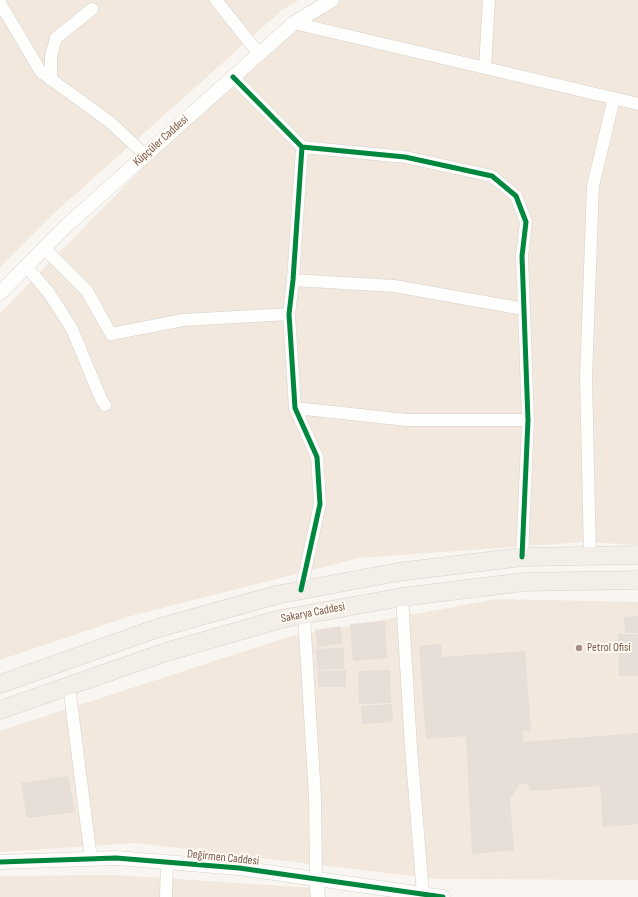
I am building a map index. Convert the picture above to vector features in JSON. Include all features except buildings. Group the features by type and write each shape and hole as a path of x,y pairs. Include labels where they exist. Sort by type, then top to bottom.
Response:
{"main road":[{"name":"Sakarya Caddesi","path":"0,684 158,628 276,595 398,572 522,557 638,555"},
{"name":"Sakarya Caddesi","path":"0,710 166,652 281,619 402,597 524,582 638,580"}],"street":[{"path":"216,0 259,54"},
{"name":"Küpçüler Caddesi","path":"0,293 66,226 294,23 331,0"},
{"path":"486,68 489,0"},
{"path":"0,3 41,72 110,122 145,156"},
{"path":"51,80 51,56 56,38 92,9"},
{"path":"294,23 638,104"},
{"path":"233,77 302,147 405,157 492,176 516,196 526,222 522,256 528,420 522,557"},
{"path":"590,555 586,377 593,186 614,98"},
{"path":"301,590 320,504 317,457 294,408 289,314 293,280 302,147"},
{"path":"44,248 87,291 111,334 182,320 289,314"},
{"path":"26,266 49,293 72,329 105,405"},
{"path":"293,280 394,286 524,309"},
{"path":"294,408 407,420 528,420"},
{"path":"402,597 411,748 423,894"},
{"path":"304,615 315,797 316,879 318,897"},
{"path":"69,686 91,859"},
{"name":"Değirmen Caddesi","path":"0,862 116,858 167,862 239,868 316,879 390,893 423,894 443,897"},
{"path":"166,897 167,862"}],"shaded area":[{"path":"0,0 299,0 282,10 52,215 0,267"},
{"path":"336,0 638,0 638,545 584,542 359,558 127,617 0,660 0,313 274,34"},
{"path":"497,599 638,602 638,880 437,879 136,843 0,852 0,731 288,637"},
{"path":"115,875 313,888 313,897 0,897 0,876"}],"cycle path":[{"path":"233,77 302,147 405,157 492,176 516,196 526,222 522,256 528,420 522,557"},
{"path":"301,590 320,504 317,457 295,408 289,314 293,280 302,147"},
{"path":"0,862 116,858 239,868 443,897"}],"place":[{"name":"Petrol Ofisi","path":"579,648"}]}
